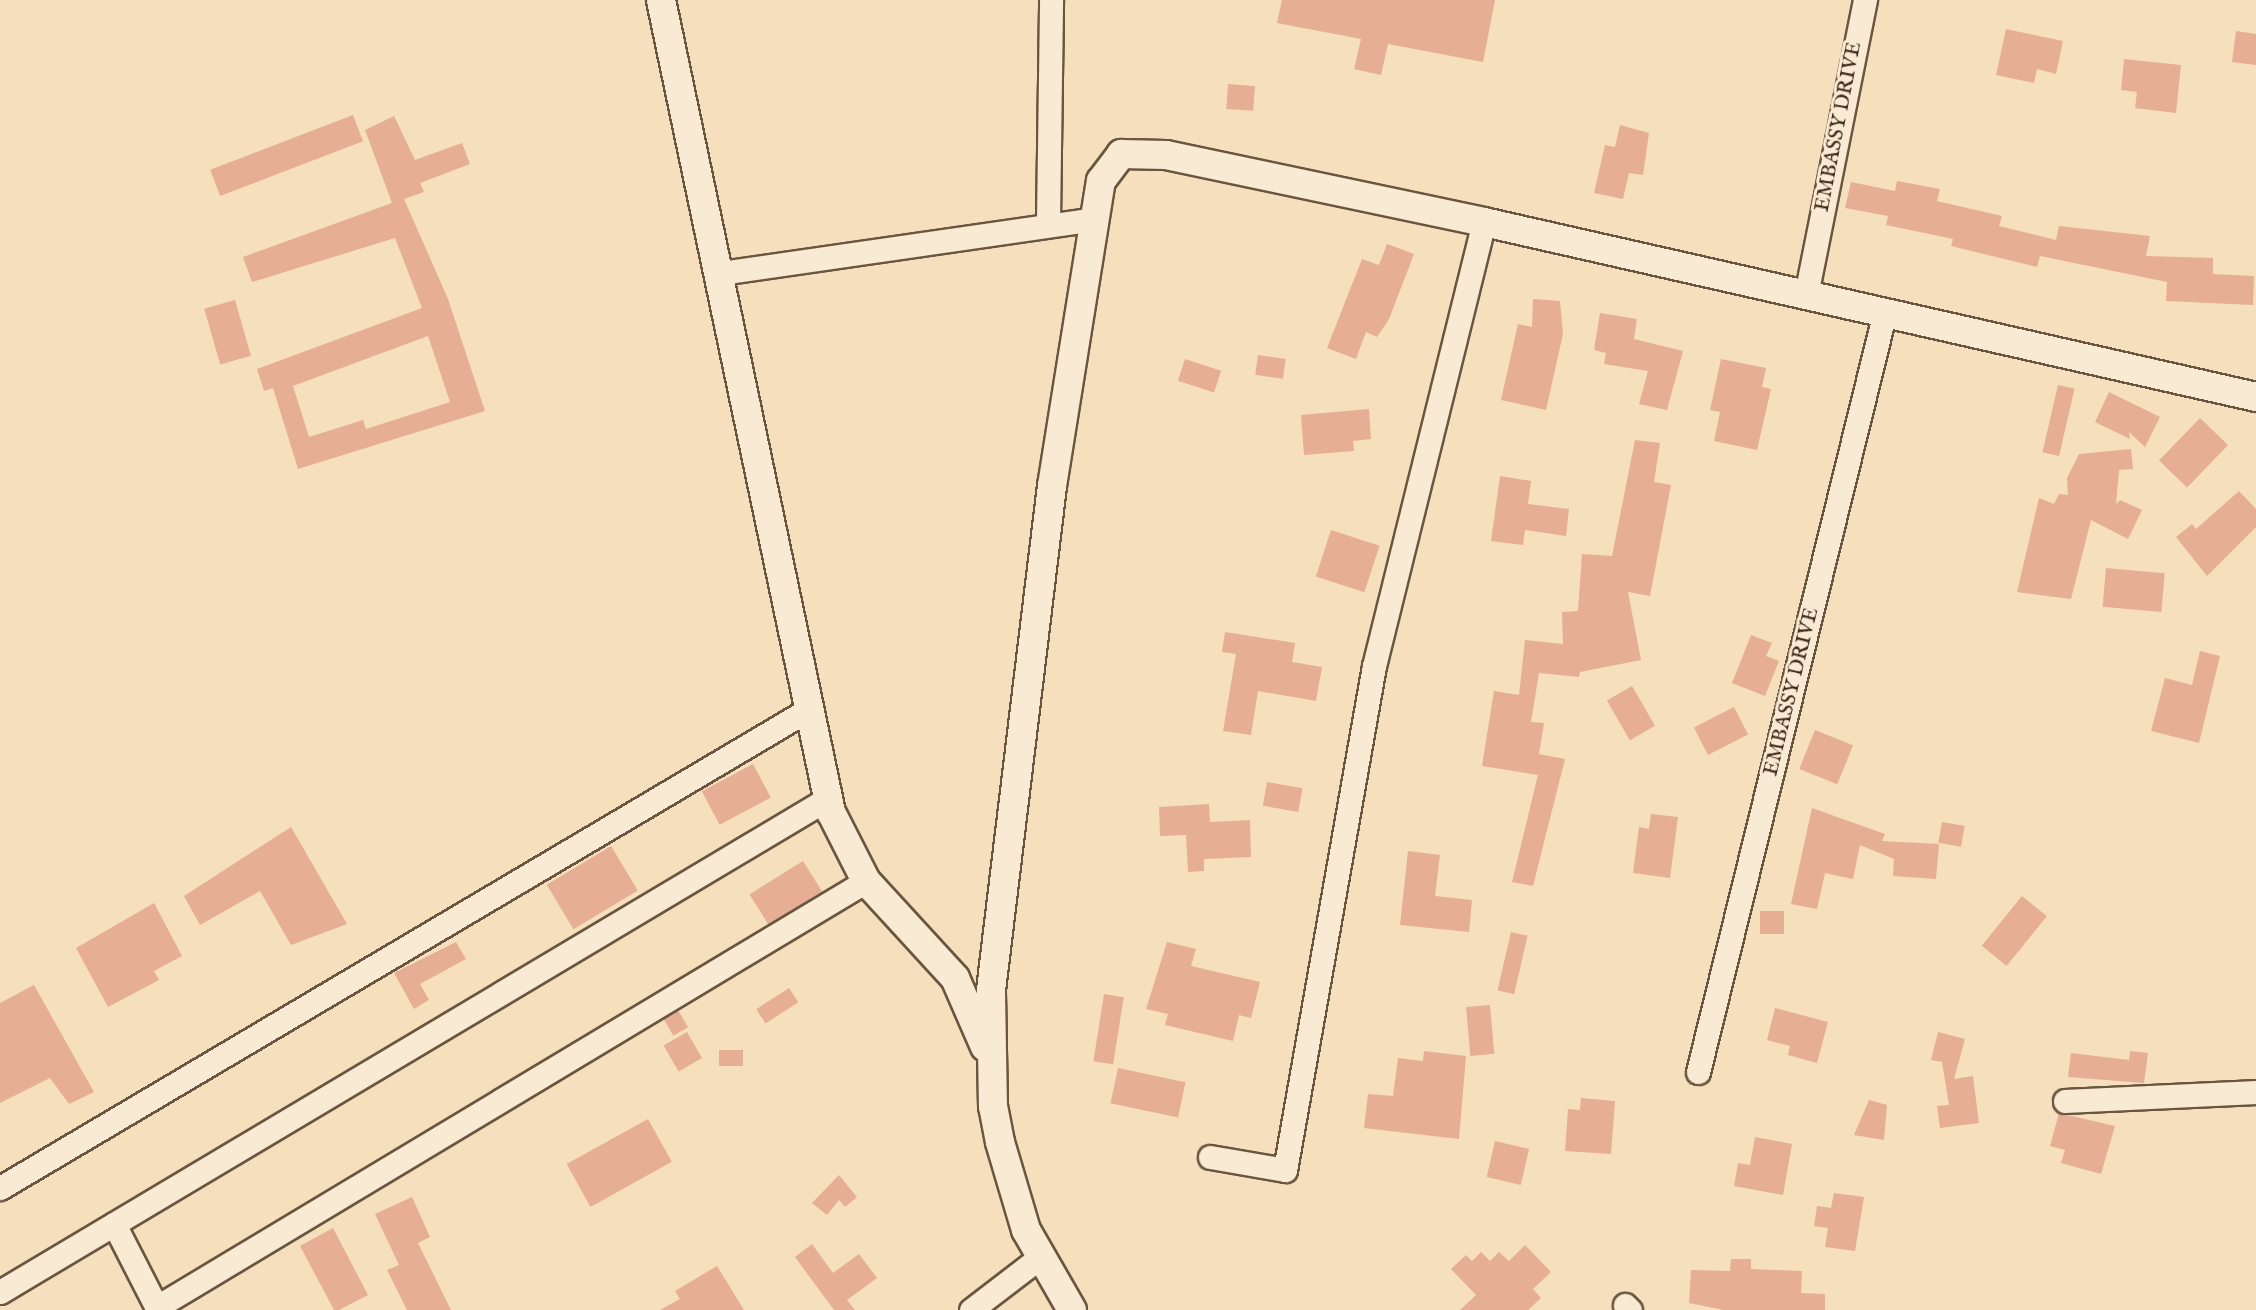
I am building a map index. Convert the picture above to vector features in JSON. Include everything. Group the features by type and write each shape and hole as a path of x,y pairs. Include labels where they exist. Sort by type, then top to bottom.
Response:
{"street":[{"path":"661,0 722,273 806,711 827,799 866,881 945,968 977,1022 991,1070 1003,1152 1040,1256 1072,1310"},
{"path":"1048,221 1051,0"},
{"name":"EMBASSY DRIVE","path":"1806,295 1865,0"},
{"path":"991,1070 995,951 1027,663 1095,219 1110,165 1137,152 1484,222 2256,397"},
{"path":"722,273 1048,221 1095,219"},
{"path":"1210,1157 1284,1170 1374,666 1484,222"},
{"name":"EMBASSY DRIVE","path":"1698,1072 1885,311"},
{"path":"0,1188 806,711"},
{"path":"0,1292 827,799"},
{"path":"114,1224 157,1309 866,881"},
{"path":"945,968 971,965 995,951"},
{"path":"2065,1101 2256,1092"},
{"path":"971,1310 1040,1256"}],"building":[{"path":"1282,0 1495,0 1483,62 1388,44 1381,75 1354,69 1361,39 1277,23"},
{"path":"2006,29 2063,41 2056,74 2037,69 2034,83 1996,75"},
{"path":"2236,31 2256,34 2256,65 2232,62"},
{"path":"2124,59 2181,65 2176,113 2135,108 2137,92 2121,90"},
{"path":"1228,84 1255,86 1253,111 1226,109"},
{"path":"353,115 363,141 220,196 210,170"},
{"path":"394,116 415,160 462,143 470,164 420,183 424,192 404,199 448,299 485,411 298,469 273,388 264,391 257,369 422,308 395,238 252,282 243,257 392,203 365,130","holes":["428,336 450,402 366,429 363,420 309,437 293,386"]},
{"path":"1620,125 1649,133 1643,175 1629,173 1623,199 1594,193 1605,145 1615,147"},
{"path":"1897,181 1940,189 1937,201 2002,216 1999,226 2056,240 2059,226 2150,236 2146,256 2213,258 2213,274 2254,276 2253,305 2166,301 2167,282 2040,256 2037,267 1951,246 1953,239 1886,225 1888,216 1845,208 1851,182 1895,191"},
{"path":"1387,244 1414,254 1389,319 1377,337 1366,332 1356,359 1327,348 1362,259 1379,265"},
{"path":"1533,299 1560,301 1563,334 1546,410 1501,400 1518,324 1532,327"},
{"path":"235,300 251,356 220,365 204,309"},
{"path":"1600,313 1637,319 1634,339 1683,351 1667,410 1639,404 1648,371 1604,364 1606,353 1594,350"},
{"path":"1258,355 1286,359 1283,379 1255,375"},
{"path":"1185,359 1221,371 1214,393 1178,381"},
{"path":"1721,359 1766,368 1762,387 1771,389 1757,450 1714,441 1720,412 1710,410"},
{"path":"2058,385 2075,389 2059,456 2042,452"},
{"path":"2109,392 2160,417 2145,447 2129,432 2130,439 2095,422"},
{"path":"1369,409 1371,439 1353,441 1354,451 1304,455 1301,415"},
{"path":"2200,418 2228,445 2187,488 2159,460"},
{"path":"1635,440 1660,443 1654,482 1671,485 1650,596 1628,592 1641,660 1580,672 1579,677 1539,673 1531,722 1544,723 1539,754 1565,759 1533,886 1512,882 1538,775 1482,766 1494,691 1519,695 1525,640 1563,644 1562,612 1578,611 1582,554 1612,556"},
{"path":"2131,449 2133,469 2119,470 2116,504 2120,500 2142,510 2128,539 2091,520 2071,599 2017,592 2039,498 2054,504 2059,494 2068,495 2067,478 2079,454"},
{"path":"1500,476 1531,481 1528,504 1569,509 1566,536 1525,530 1523,545 1491,541"},
{"path":"2239,491 2256,509 2256,527 2207,576 2176,537 2192,524 2196,529"},
{"path":"1331,530 1380,546 1364,592 1316,577"},
{"path":"2106,568 2165,573 2161,612 2103,607"},
{"path":"1225,632 1295,643 1292,662 1322,667 1316,701 1258,691 1251,735 1223,731 1236,654 1222,652"},
{"path":"1751,635 1772,643 1766,656 1779,661 1765,696 1732,683"},
{"path":"2200,651 2220,656 2199,743 2151,731 2165,678 2192,685"},
{"path":"1632,686 1655,726 1630,740 1607,700"},
{"path":"1734,707 1748,735 1708,755 1694,727"},
{"path":"1815,730 1853,745 1837,784 1799,769"},
{"path":"753,764 771,798 720,825 702,791"},
{"path":"1267,782 1302,788 1298,812 1263,806"},
{"path":"1209,804 1210,822 1250,820 1251,857 1204,859 1204,871 1188,872 1186,835 1160,836 1159,807"},
{"path":"1812,808 1885,834 1882,841 1939,844 1936,879 1893,876 1894,859 1860,845 1853,879 1825,873 1817,909 1791,904"},
{"path":"1651,814 1678,817 1670,878 1633,873 1639,827 1649,829"},
{"path":"1942,822 1965,826 1961,847 1938,843"},
{"path":"291,827 347,924 291,945 260,891 200,925 184,896"},
{"path":"611,846 638,891 573,929 547,885"},
{"path":"1408,851 1440,855 1435,896 1472,900 1469,932 1400,925"},
{"path":"803,861 822,892 769,925 750,894"},
{"path":"2022,896 2047,916 2007,966 1982,946"},
{"path":"154,903 182,956 154,971 159,980 108,1007 76,948"},
{"path":"1760,911 1784,911 1784,934 1760,934"},
{"path":"1511,932 1528,936 1514,994 1498,990"},
{"path":"456,942 466,959 420,984 429,1000 414,1009 394,973"},
{"path":"1167,942 1196,949 1191,966 1260,982 1251,1018 1239,1015 1233,1041 1165,1025 1168,1014 1146,1009"},
{"path":"34,985 94,1092 69,1104 50,1078 0,1103 0,1003"},
{"path":"789,988 798,1002 766,1023 756,1009"},
{"path":"1104,994 1124,997 1113,1064 1093,1061"},
{"path":"1490,1005 1494,1054 1470,1056 1466,1007"},
{"path":"1775,1008 1828,1022 1817,1063 1788,1055 1790,1046 1767,1040"},
{"path":"678,1010 688,1027 673,1036 663,1018"},
{"path":"687,1032 702,1058 679,1071 664,1046"},
{"path":"1938,1032 1965,1039 1954,1079 1973,1076 1979,1123 1940,1128 1937,1106 1949,1105 1942,1062 1931,1060"},
{"path":"719,1050 743,1050 743,1066 719,1066"},
{"path":"1424,1051 1466,1056 1459,1139 1364,1128 1368,1094 1393,1096 1398,1058 1423,1061"},
{"path":"2130,1051 2148,1053 2144,1083 2068,1077 2071,1053 2129,1060"},
{"path":"1118,1068 1185,1082 1178,1118 1111,1103"},
{"path":"1581,1098 1615,1101 1611,1154 1565,1151 1568,1109 1580,1110"},
{"path":"1869,1100 1887,1105 1884,1140 1854,1135"},
{"path":"2059,1113 2115,1126 2101,1174 2061,1163 2065,1150 2050,1146"},
{"path":"648,1119 672,1162 590,1207 567,1164"},
{"path":"1755,1137 1792,1144 1783,1195 1734,1186 1738,1163 1750,1165"},
{"path":"1495,1141 1529,1149 1521,1185 1487,1177"},
{"path":"839,1175 857,1197 845,1207 839,1200 827,1215 812,1203"},
{"path":"1834,1193 1864,1197 1855,1251 1825,1247 1828,1228 1814,1226 1817,1206 1831,1208"},
{"path":"412,1197 430,1237 418,1243 451,1310 407,1310 387,1270 399,1265 375,1214"},
{"path":"333,1228 368,1295 339,1310 334,1310 300,1246"},
{"path":"812,1244 833,1273 859,1254 877,1278 847,1300 855,1310 834,1310 795,1257"},
{"path":"1525,1245 1551,1272 1533,1289 1541,1298 1528,1310 1460,1310 1476,1295 1451,1269 1466,1255 1472,1261 1481,1252 1490,1261 1499,1252 1509,1261"},
{"path":"1731,1259 1751,1259 1751,1269 1802,1271 1801,1293 1825,1294 1825,1310 1724,1310 1689,1303 1691,1270 1730,1271"},
{"path":"717,1266 744,1310 660,1310 680,1299 675,1291"}]}
